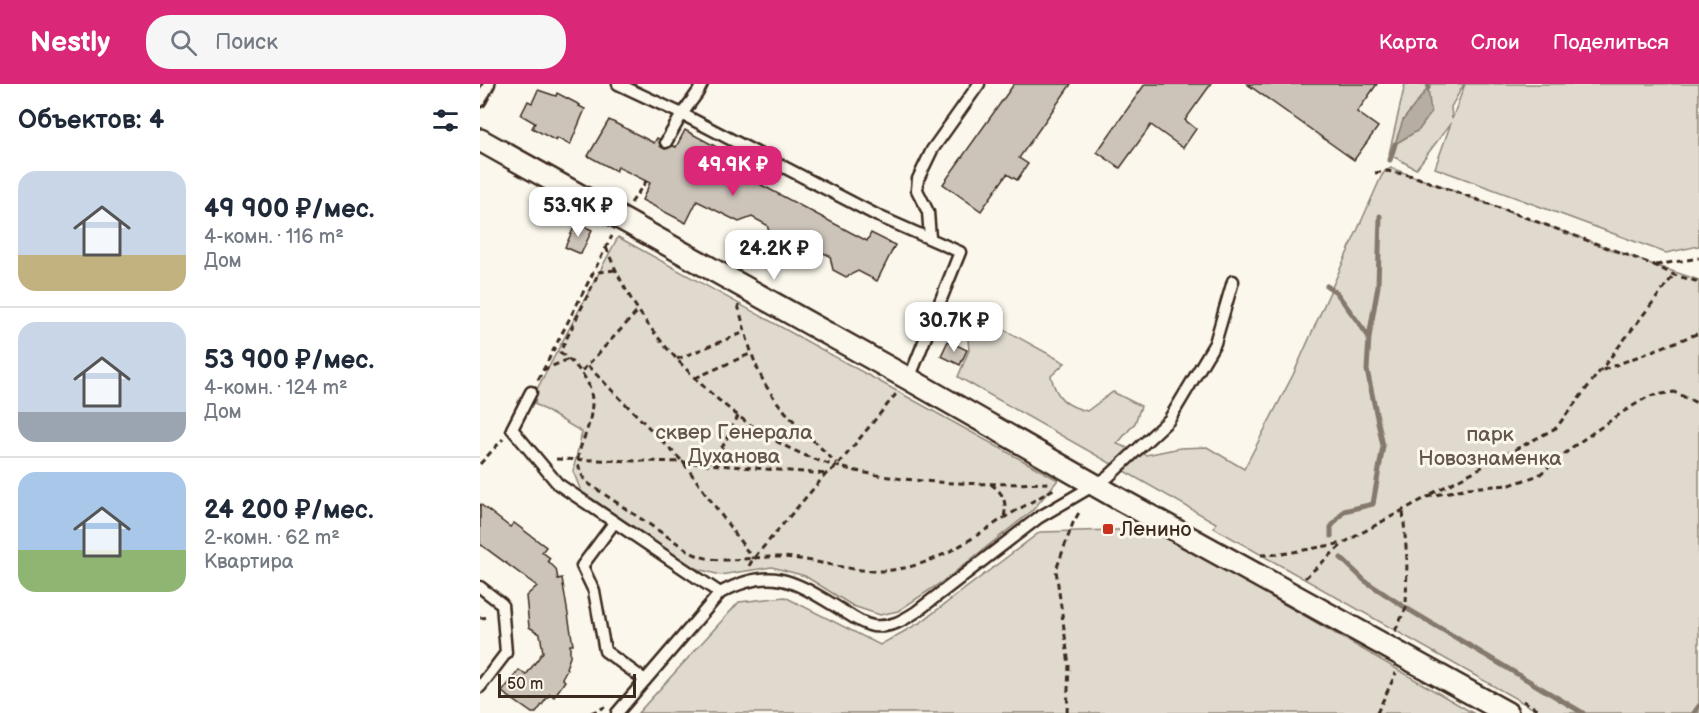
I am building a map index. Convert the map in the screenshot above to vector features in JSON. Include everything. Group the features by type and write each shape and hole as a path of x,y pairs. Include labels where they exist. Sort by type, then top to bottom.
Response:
{"street":[{"path":"480,140 1096,486 1507,713"}],"lane":[{"path":"480,101 489,84"},
{"path":"618,84 682,114 878,216 960,252 909,379"},
{"path":"666,142 702,84"},
{"path":"930,238 928,212 917,190 918,179 932,150 979,84"},
{"path":"617,713 720,593 740,583 758,579 799,584 871,626 900,623 948,589 1038,518 1096,486 1169,420 1215,343 1233,281"},
{"path":"531,392 512,429 558,484 720,593"},
{"path":"614,523 582,566 594,591 605,651 645,680"},
{"path":"480,587 502,604 506,653 480,687"}],"path":[{"path":"1375,173 1387,171 1413,176 1674,275 1699,282"},
{"path":"630,204 647,180"},
{"path":"531,392 614,232"},
{"path":"606,247 615,270 656,338 695,378 738,416 778,441 829,464 892,478 924,482 1064,483 933,561 906,567 878,571 774,557 711,560 692,553 586,482 580,471 578,459 592,409 591,391 582,371 560,352 599,272 615,270"},
{"path":"1654,266 1699,258"},
{"path":"1304,579 1345,543 1556,428 1674,275"},
{"path":"736,300 752,353 769,391 780,406 838,465"},
{"path":"582,371 638,311"},
{"path":"676,359 745,332"},
{"path":"1602,371 1699,333"},
{"path":"695,378 752,353"},
{"path":"542,371 569,359"},
{"path":"588,366 683,462 753,559"},
{"path":"740,583 753,559 826,474 838,465 909,379"},
{"path":"1427,497 1468,488 1510,485 1539,475 1574,446 1649,396 1674,392 1699,404"},
{"path":"706,464 723,446 738,416"},
{"path":"480,464 512,429"},
{"path":"536,458 683,462 826,474"},
{"path":"989,483 1005,500 1004,518"},
{"path":"1067,713 1069,664 1056,570 1073,523 1096,486"},
{"path":"1403,511 1407,559 1404,612"},
{"path":"1261,555 1282,554 1345,543"},
{"path":"1377,713 1405,656"}],"green space":[{"path":"1405,84 1464,84 1451,107 1452,119 1465,84 1699,84 1699,246 1666,253 1435,168 1451,123 1416,169 1389,154"},
{"name":"парк Новознаменка","path":"1391,168 1699,280 1699,713 1541,713 1214,528 1216,523 958,377 969,350 967,329 974,313 1065,363 1051,376 1059,395 1073,407 1087,411 1113,392 1141,406 1135,423 1117,444 1146,455 1180,448 1207,447 1244,469 1293,375 1381,177"},
{"name":"сквер Генерала Духанова","path":"618,237 1058,480 1032,511 945,580 898,611 880,615 853,606 805,576 772,567 720,575 694,568 581,491 573,471 582,432 535,404 536,391"},
{"path":"1154,529 1473,713 638,713 739,602 785,597 880,645 921,622 1040,532"}],"shaded area":[{"path":"1428,88 1431,113 1419,130 1395,144 1403,120"}],"building":[{"path":"1014,84 1071,84 1019,158 1028,164 1017,180 1007,174 981,211 943,184"},
{"path":"1145,84 1211,84 1185,120 1196,129 1183,148 1151,125 1120,168 1097,152"},
{"path":"1247,84 1377,84 1357,112 1378,127 1354,160"},
{"path":"538,90 556,96 557,93 585,109 570,145 557,138 556,141 532,128 535,123 521,115 528,101 532,103"},
{"path":"609,120 654,143 657,138 659,139 660,146 665,149 676,147 685,130 724,151 718,162 867,241 871,233 895,245 877,281 858,271 846,277 833,270 830,256 813,248 800,253 771,238 767,225 752,217 739,222 697,201 686,223 642,200 650,183 618,167 616,171 588,156"},
{"path":"576,223 592,230 581,254 565,247"},
{"path":"948,341 967,350 960,365 941,356"},
{"path":"480,504 510,527 514,523 546,547 542,552 550,558 548,561 556,569 558,579 562,578 573,645 570,645 570,657 562,678 565,681 554,697 550,694 536,713 532,713 502,692 519,670 526,675 543,652 540,634 529,627 526,596 537,586 480,544"}],"waterway":[{"path":"1428,88 1429,84"},
{"path":"1390,160 1395,144"},
{"path":"1369,337 1378,286 1380,216"},
{"path":"1327,286 1336,292 1369,337 1367,370 1383,446 1373,504 1344,511 1331,527 1331,536"},
{"path":"1341,558 1365,581 1406,608 1583,713"},
{"path":"1694,713 1699,706"}],"place":[{"name":"Ленино","path":"1108,529"}]}
